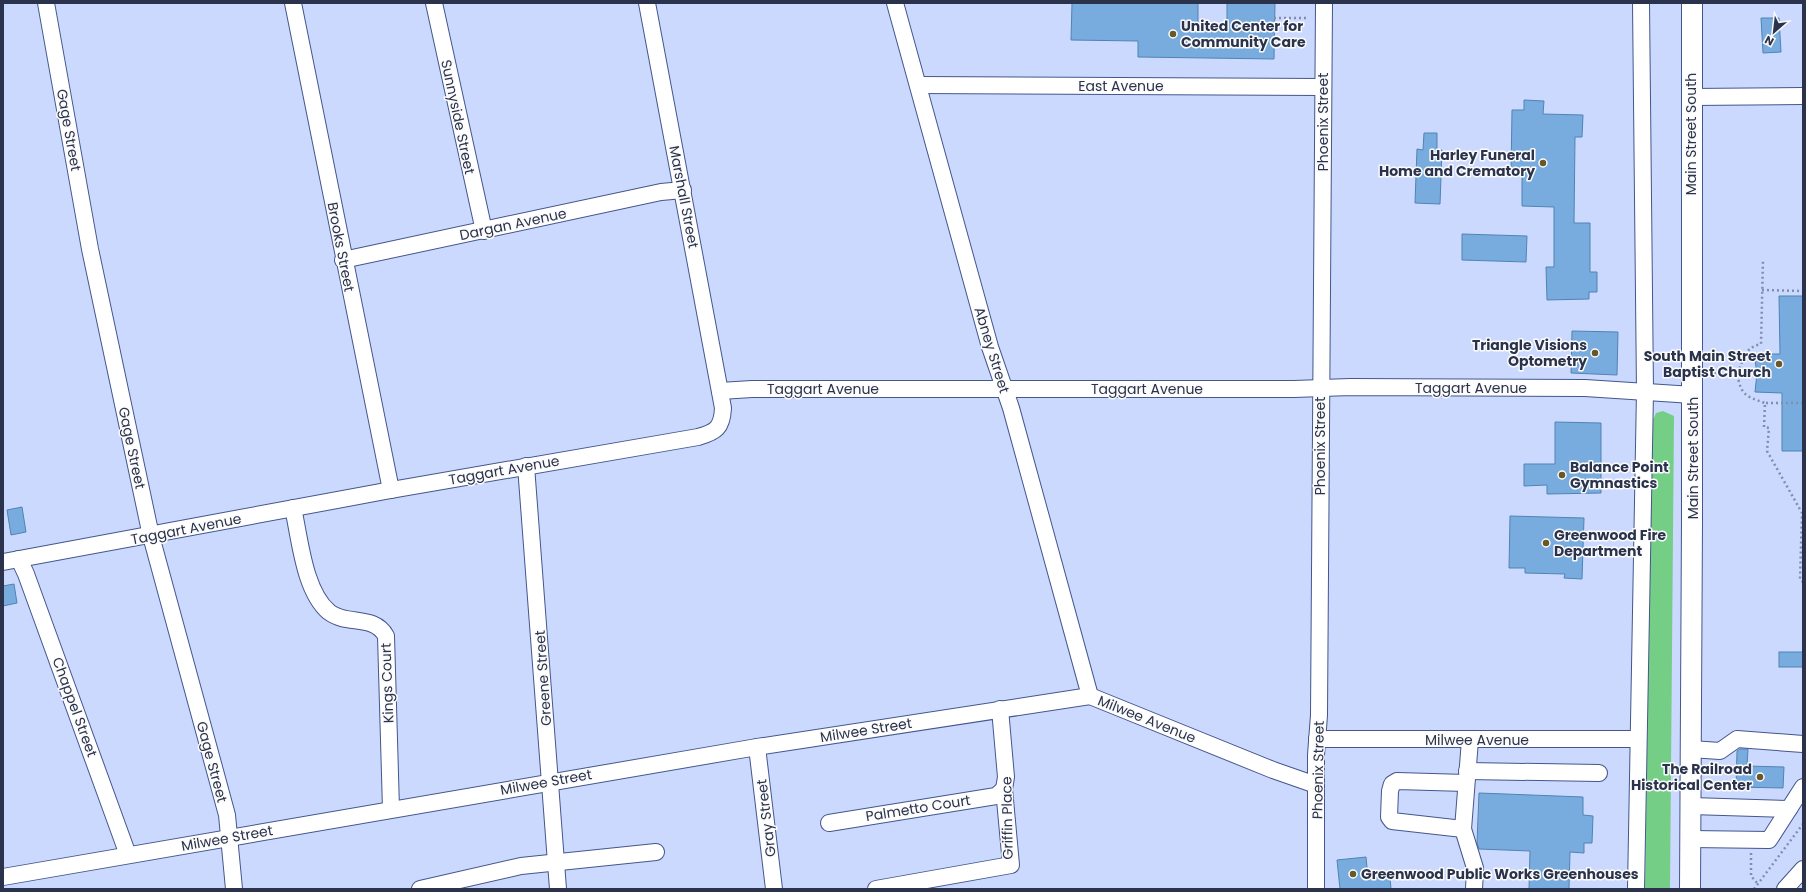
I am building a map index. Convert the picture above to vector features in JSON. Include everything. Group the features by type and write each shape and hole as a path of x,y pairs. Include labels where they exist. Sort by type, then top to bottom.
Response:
{"main road":[{"name":"Main Street South","path":"1690,889 1693,396 1691,97 1692,3"}],"street":[{"name":"Gage Street","path":"46,3 90,249 151,536 227,815 234,889"},
{"name":"Brooks Street","path":"293,3 343,260 391,490"},
{"name":"Sunnyside Street","path":"434,3 484,231"},
{"name":"Marshall Street","path":"647,3 720,391"},
{"name":"Abney Street","path":"895,3 982,316 1011,408 1090,696"},
{"name":"Phoenix Street","path":"1316,889 1324,3"},
{"path":"1636,889 1637,740 1644,391 1641,3"},
{"name":"East Avenue","path":"918,85 1323,87"},
{"path":"1691,97 1803,96"},
{"name":"Dargan Avenue","path":"343,260 661,192 683,190"},
{"name":"Taggart Avenue","path":"3,562 151,536 391,490 709,434 719,426 722,416 720,391 752,389 1004,388 1569,388 1644,391 1693,396"},
{"name":"Greene Street","path":"526,466 558,889"},
{"name":"Kings Court","path":"293,508 308,577 320,601 334,615 347,620 375,624 383,630 386,636 391,809"},
{"name":"Chappel Street","path":"19,559 26,574 128,855"},
{"name":"Milwee Street","path":"3,877 757,747 1090,696"},
{"name":"Milwee Avenue","path":"1090,696 1273,770 1316,785"},
{"name":"Griffin Place","path":"876,889 1011,865 1004,788 1006,777 1000,709"},
{"name":"Milwee Avenue","path":"1317,739 1637,740"},
{"path":"1691,750 1720,751 1737,739 1803,744"},
{"path":"1470,740 1463,829 1475,868 1474,889"},
{"name":"Gray Street","path":"757,747 774,889"},
{"path":"1463,829 1392,821 1389,817 1390,791 1392,784 1397,781 1467,777 1599,773"},
{"path":"1691,839 1769,840 1803,787"},
{"name":"Palmetto Court","path":"829,823 996,796 1004,788"},
{"path":"1691,806 1789,809"},
{"path":"420,889 521,866 656,852"},
{"path":"1785,889 1803,869"}],"path":[{"path":"1274,18 1311,18"},
{"path":"1763,259 1761,344 1753,346 1746,351 1737,373 1740,390 1746,397 1765,403 1803,403"},
{"path":"1762,290 1803,291"},
{"path":"1714,373 1737,373"},
{"path":"1765,403 1764,427 1769,428 1767,451 1802,513 1800,579 1803,582"},
{"path":"1754,889 1803,824"},
{"path":"1751,840 1751,876 1758,884"}],"green space":[{"path":"1663,411 1674,416 1670,889 1645,889 1652,422 1656,413"}],"building":[{"name":"United Center for Community Care","path":"1072,3 1198,3 1198,29 1227,29 1227,3 1275,3 1274,59 1138,57 1138,41 1071,40"},
{"path":"1761,18 1779,18 1781,52 1763,53"},
{"name":"Harley Funeral Home and Crematory","path":"1524,100 1544,101 1543,114 1583,115 1582,137 1575,137 1574,223 1590,223 1590,272 1597,272 1597,292 1589,292 1589,299 1547,300 1546,267 1554,267 1554,207 1522,206 1522,174 1511,173 1512,110 1524,110"},
{"path":"1424,133 1437,133 1437,150 1442,150 1440,204 1415,203 1417,149 1423,150"},
{"path":"1462,234 1527,236 1526,262 1462,260"},
{"path":"1779,296 1803,296 1803,451 1782,451 1782,393 1755,392 1757,373 1754,354 1780,354"},
{"name":"Triangle Visions Optometry","path":"1572,331 1618,332 1617,375 1571,373"},
{"path":"1555,422 1601,423 1601,493 1547,494 1547,485 1524,486 1524,464 1555,464"},
{"path":"22,507 26,532 11,535 7,510"},
{"name":"Greenwood Fire Department","path":"1510,516 1584,518 1582,579 1564,578 1565,574 1525,573 1525,568 1509,568"},
{"path":"14,584 17,603 3,606 3,586"},
{"path":"1779,652 1803,652 1803,667 1779,667"},
{"name":"The Railroad Historical Center","path":"1740,749 1748,749 1747,766 1784,767 1783,788 1736,787 1737,751"},
{"path":"1479,793 1583,797 1583,815 1593,816 1592,843 1584,843 1584,853 1570,852 1569,889 1529,889 1530,851 1479,849 1477,843"},
{"name":"Greenwood Public Works Greenhouses","path":"1366,857 1368,878 1390,877 1391,889 1340,889 1337,860"}],"place":[{"name":"United Center for Community Care","path":"1173,34"},
{"name":"Harley Funeral Home and Crematory","path":"1543,163"},
{"name":"Triangle Visions Optometry","path":"1595,353"},
{"name":"South Main Street Baptist Church","path":"1779,364"},
{"name":"Balance Point Gymnastics","path":"1562,475"},
{"name":"Greenwood Fire Department","path":"1546,543"},
{"name":"The Railroad Historical Center","path":"1760,777"},
{"name":"Greenwood Public Works Greenhouses","path":"1353,874"}]}
